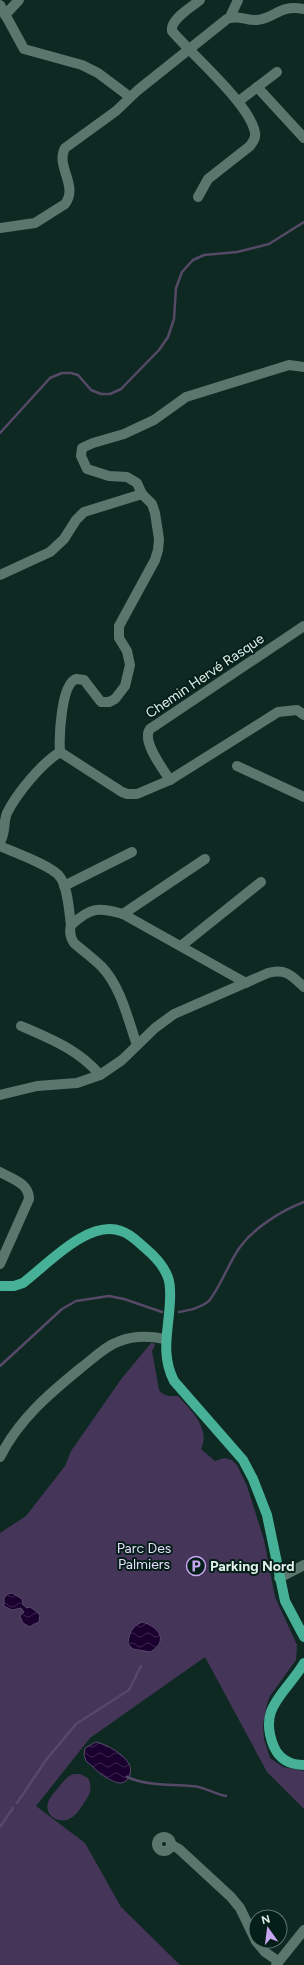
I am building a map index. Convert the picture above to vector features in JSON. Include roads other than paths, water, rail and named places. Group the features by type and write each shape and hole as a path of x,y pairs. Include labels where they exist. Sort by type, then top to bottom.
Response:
{"main road":[{"path":"0,1286 14,1286 23,1283 84,1236 103,1229 120,1230 130,1235 152,1254 164,1269 170,1286 165,1339 169,1372 174,1381 243,1460 253,1479 267,1515 285,1601 304,1637"},
{"path":"304,1663 276,1701 269,1717 268,1726 269,1734 277,1754 288,1763 304,1765"}],"street":[{"path":"5,15 19,0"},
{"path":"198,197 208,179 254,141 255,134 253,126 239,102 188,50 172,31 172,26 175,21 200,0"},
{"path":"2,226 35,223 65,204 70,191 62,157 65,148 116,111 130,97 230,17 238,0"},
{"path":"276,12 282,0"},
{"path":"0,5 24,49 82,65 98,73 130,97"},
{"path":"230,17 238,16 258,20 291,7 304,9"},
{"path":"239,102 277,72"},
{"path":"257,87 304,138"},
{"path":"0,842 4,831 7,814 12,804 44,765 60,752 65,696 69,683 76,679 84,680 96,697 101,702 105,702 117,697 127,680 130,665 129,658 119,638 119,626 155,560 159,544 155,513 152,504 142,494 137,483 131,478 109,476 87,468 81,456 82,448 93,443 124,434 154,420 186,397 289,364 304,367"},
{"path":"0,575 50,552 64,539 76,520 84,512 142,494"},
{"name":"Chemin Hervé Rasque","path":"170,780 147,741 147,733 150,729 304,626"},
{"path":"60,752 127,794 137,794 170,780 278,712 297,710 304,715"},
{"path":"237,766 304,797"},
{"path":"0,846 52,870 60,876 64,886 71,925 70,934 74,943 102,968 112,981 119,995 137,1045"},
{"path":"64,886 132,852"},
{"path":"123,914 205,858"},
{"path":"181,946 261,882"},
{"path":"71,925 86,913 94,910 106,909 123,914 246,983"},
{"path":"0,1095 37,1086 77,1082 100,1075 122,1060 155,1028 174,1014 273,972 282,971 294,977 304,987"},
{"path":"21,1026 74,1051 91,1064 100,1075"},
{"path":"0,1172 23,1184 29,1194 29,1199 0,1264"},
{"path":"0,1457 14,1432 44,1398 107,1347 120,1341 135,1337 165,1339"},
{"path":"280,1578 304,1565"},
{"path":"172,1845 179,1849 231,1897 240,1908 248,1924"},
{"path":"263,1949 277,1963 304,1930"}],"water":[{"path":"12,1593 22,1599 23,1605 27,1608 30,1607 40,1614 39,1622 30,1627 23,1623 20,1616 24,1612 21,1608 12,1610 4,1606 4,1598 8,1594"},
{"path":"142,1622 153,1627 160,1634 159,1643 156,1648 150,1652 133,1649 128,1644 129,1636 132,1630"},
{"path":"96,1742 114,1750 127,1760 131,1770 126,1781 118,1783 108,1779 86,1761 84,1755 85,1748"}],"waterway":[{"path":"0,433 50,378 62,373 78,375 91,390 101,394 110,394 121,389 159,350 168,337 174,319 176,288 182,272 193,260 204,255 237,252 269,244 304,222"},
{"path":"179,1312 195,1308 209,1301 218,1288 240,1247 246,1240 269,1220 304,1202"},
{"path":"0,1366 62,1309 76,1301 109,1296 124,1299 162,1312"},
{"path":"17,1803 46,1760 76,1724 129,1690 141,1666"},
{"path":"127,1777 142,1782 195,1786 226,1796"},
{"path":"0,1827 13,1808"}],"place":[{"name":"Parking Nord","path":"196,1566"}],"park label":[{"name":"Parc Des Palmiers","path":"144,1556"}]}
